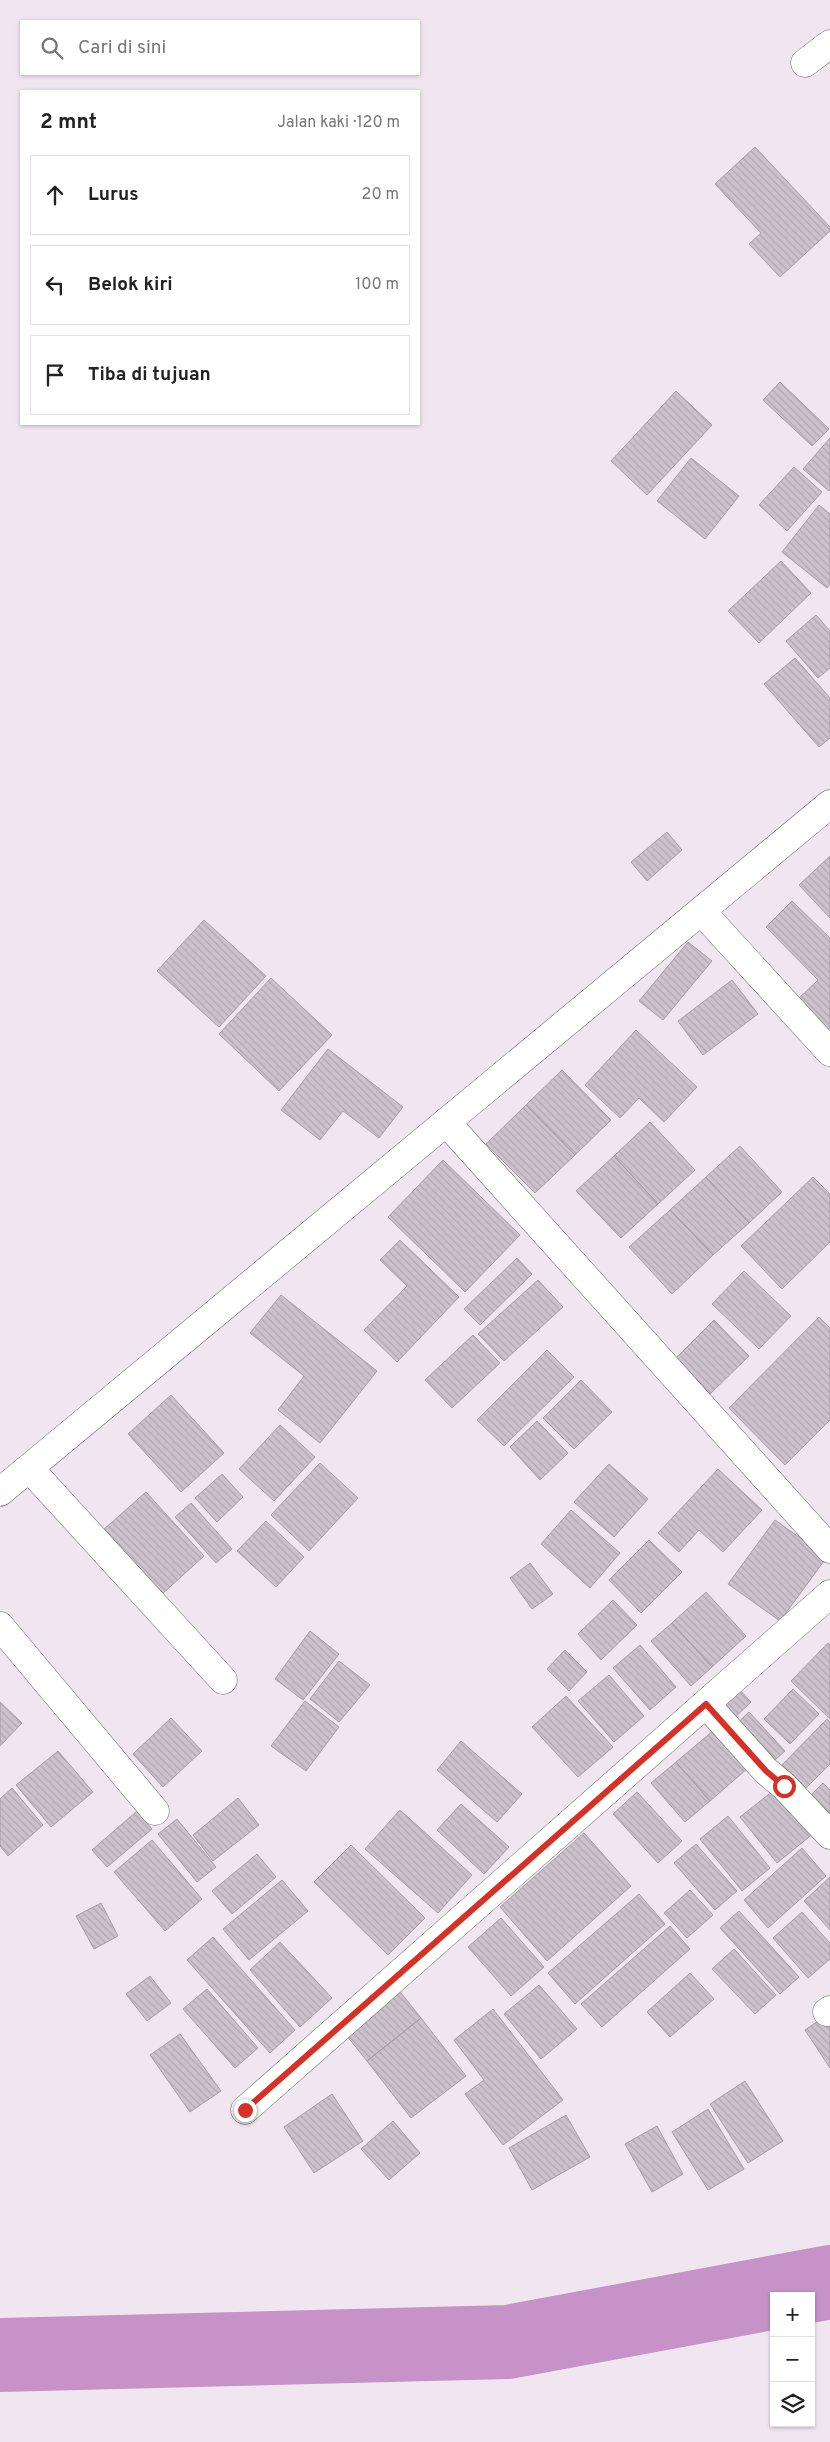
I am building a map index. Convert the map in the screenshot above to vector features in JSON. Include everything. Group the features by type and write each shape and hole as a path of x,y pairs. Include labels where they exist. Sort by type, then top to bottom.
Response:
{"street":[{"path":"804,63 830,44"},
{"path":"0,1492 830,804"},
{"path":"701,911 830,1052"},
{"path":"446,1122 830,1549"},
{"path":"29,1468 223,1680"},
{"path":"245,2110 830,1594"},
{"path":"0,1626 155,1811"},
{"path":"706,1704 766,1771 784,1786 830,1835"}],"building":[{"path":"755,147 830,227 830,231 780,277 749,244 761,233 715,184"},
{"path":"780,382 829,429 812,446 763,400"},
{"path":"676,391 712,425 647,495 611,461"},
{"path":"830,438 830,490 829,491 803,469"},
{"path":"691,458 739,496 705,539 657,501"},
{"path":"794,467 822,492 787,531 759,505"},
{"path":"819,505 830,514 830,584 827,588 782,552"},
{"path":"781,561 811,593 759,643 728,611"},
{"path":"816,615 830,631 830,668 818,678 786,641"},
{"path":"795,658 830,698 830,738 819,747 764,684"},
{"path":"667,832 682,850 647,881 631,862"},
{"path":"830,856 830,918 799,885"},
{"path":"792,901 830,938 830,1028 826,1031 796,1001 818,980 766,927"},
{"path":"204,920 266,976 219,1027 157,971"},
{"path":"688,942 712,961 663,1020 639,1001"},
{"path":"271,978 332,1035 279,1091 219,1034"},
{"path":"732,980 758,1014 703,1055 678,1021"},
{"path":"636,1030 697,1087 664,1122 639,1098 620,1118 585,1085"},
{"path":"328,1049 403,1107 379,1138 343,1111 320,1140 281,1110"},
{"path":"562,1070 611,1120 575,1155 526,1105"},
{"path":"526,1105 575,1155 535,1193 486,1144"},
{"path":"650,1122 695,1170 658,1204 614,1156"},
{"path":"740,1146 782,1192 749,1223 706,1177"},
{"path":"614,1156 658,1204 621,1238 576,1191"},
{"path":"443,1160 520,1235 465,1292 388,1217"},
{"path":"706,1177 749,1223 713,1255 670,1210"},
{"path":"813,1177 830,1194 830,1242 782,1289 741,1246"},
{"path":"670,1210 713,1255 672,1294 629,1247"},
{"path":"400,1240 459,1297 397,1362 364,1330 407,1286 380,1260"},
{"path":"517,1258 532,1274 480,1325 464,1309"},
{"path":"744,1271 791,1316 759,1349 712,1304"},
{"path":"538,1280 563,1307 504,1361 478,1334"},
{"path":"281,1295 377,1371 320,1443 278,1410 304,1376 250,1333"},
{"path":"819,1317 830,1328 830,1420 785,1465 729,1408"},
{"path":"714,1320 749,1356 710,1394 676,1358"},
{"path":"473,1335 500,1363 452,1408 425,1380"},
{"path":"547,1350 574,1377 504,1446 477,1420"},
{"path":"581,1380 612,1412 574,1449 543,1418"},
{"path":"171,1395 224,1453 181,1492 128,1434"},
{"path":"537,1421 568,1453 540,1480 510,1447"},
{"path":"280,1425 315,1457 274,1501 239,1469"},
{"path":"320,1463 358,1498 309,1551 271,1515"},
{"path":"609,1464 648,1499 614,1537 574,1502"},
{"path":"718,1469 762,1510 723,1552 699,1530 679,1552 658,1533"},
{"path":"222,1474 243,1497 217,1522 195,1498"},
{"path":"146,1492 204,1556 161,1595 103,1530"},
{"path":"191,1503 232,1549 216,1563 175,1517"},
{"path":"571,1510 620,1553 590,1588 541,1544"},
{"path":"775,1520 827,1557 780,1621 728,1584"},
{"path":"266,1521 304,1557 276,1587 237,1551"},
{"path":"649,1540 682,1572 641,1613 609,1580"},
{"path":"530,1563 553,1594 532,1609 510,1578"},
{"path":"706,1592 746,1636 712,1667 672,1623"},
{"path":"613,1600 637,1625 601,1660 578,1634"},
{"path":"672,1623 712,1667 691,1686 651,1641"},
{"path":"310,1631 339,1654 303,1700 275,1679"},
{"path":"828,1643 830,1645 830,1719 791,1681"},
{"path":"640,1645 676,1687 650,1710 613,1668"},
{"path":"565,1650 587,1672 569,1691 547,1669"},
{"path":"339,1661 370,1685 339,1722 310,1699"},
{"path":"609,1675 644,1716 614,1742 578,1701"},
{"path":"738,1688 751,1702 729,1723 716,1709"},
{"path":"793,1689 819,1714 790,1744 764,1719"},
{"path":"566,1696 613,1747 578,1777 532,1727"},
{"path":"305,1701 339,1727 306,1771 271,1746"},
{"path":"0,1702 22,1723 0,1746"},
{"path":"749,1712 785,1751 766,1768 731,1729"},
{"path":"171,1718 202,1751 163,1787 133,1754"},
{"path":"827,1719 830,1722 830,1764 803,1791 779,1768"},
{"path":"714,1730 747,1769 710,1801 676,1762"},
{"path":"461,1741 522,1794 497,1822 437,1770"},
{"path":"58,1751 93,1792 51,1827 16,1785"},
{"path":"676,1762 710,1801 685,1822 651,1783"},
{"path":"823,1783 830,1790 830,1821 808,1798"},
{"path":"778,1787 814,1833 777,1863 740,1817"},
{"path":"12,1788 43,1825 8,1856 0,1846 0,1799"},
{"path":"637,1792 682,1841 658,1863 613,1814"},
{"path":"238,1798 259,1825 213,1861 193,1835"},
{"path":"461,1804 509,1847 484,1874 437,1830"},
{"path":"400,1810 472,1875 438,1913 365,1849"},
{"path":"137,1811 152,1829 107,1867 92,1850"},
{"path":"728,1816 770,1868 742,1891 700,1839"},
{"path":"177,1819 216,1867 197,1882 158,1834"},
{"path":"584,1833 631,1886 547,1961 500,1907"},
{"path":"152,1840 202,1899 165,1931 114,1872"},
{"path":"696,1844 737,1891 715,1910 674,1863"},
{"path":"351,1845 425,1918 388,1955 314,1882"},
{"path":"802,1848 826,1876 768,1928 744,1900"},
{"path":"257,1854 276,1877 232,1914 212,1891"},
{"path":"830,1877 830,1930 804,1901"},
{"path":"282,1880 308,1911 249,1960 223,1929"},
{"path":"690,1890 713,1915 687,1938 664,1913"},
{"path":"639,1894 665,1924 575,2004 548,1973"},
{"path":"101,1903 118,1936 94,1949 76,1916"},
{"path":"739,1911 799,1977 780,1994 720,1928"},
{"path":"802,1912 830,1943 830,1959 808,1978 773,1938"},
{"path":"501,1918 544,1967 511,1996 468,1947"},
{"path":"670,1926 690,1949 602,2027 581,2004"},
{"path":"213,1937 295,2030 270,2053 187,1960"},
{"path":"280,1942 332,1998 300,2027 250,1970"},
{"path":"734,1949 776,1995 755,2014 712,1969"},
{"path":"690,1973 714,1999 670,2037 647,2012"},
{"path":"150,1976 171,2003 147,2021 126,1994"},
{"path":"539,1985 577,2029 541,2059 504,2014"},
{"path":"397,1988 421,2018 367,2061 342,2030"},
{"path":"207,1989 258,2048 235,2068 183,2009"},
{"path":"493,2009 563,2100 503,2145 465,2094 484,2080 454,2040"},
{"path":"830,2013 830,2068 805,2030"},
{"path":"421,2018 466,2076 411,2118 367,2061"},
{"path":"180,2034 221,2091 190,2112 150,2055"},
{"path":"745,2081 783,2141 748,2163 710,2104"},
{"path":"332,2094 363,2141 314,2173 284,2127"},
{"path":"708,2109 744,2169 708,2190 672,2132"},
{"path":"566,2115 590,2157 532,2190 509,2148"},
{"path":"393,2121 420,2153 389,2180 361,2149"},
{"path":"657,2126 683,2174 652,2192 625,2144"}],"waterway":[{"path":"0,2355 508,2342 830,2282"}],"route":[{"path":"245,2110 706,1704 766,1771 784,1786"}]}
